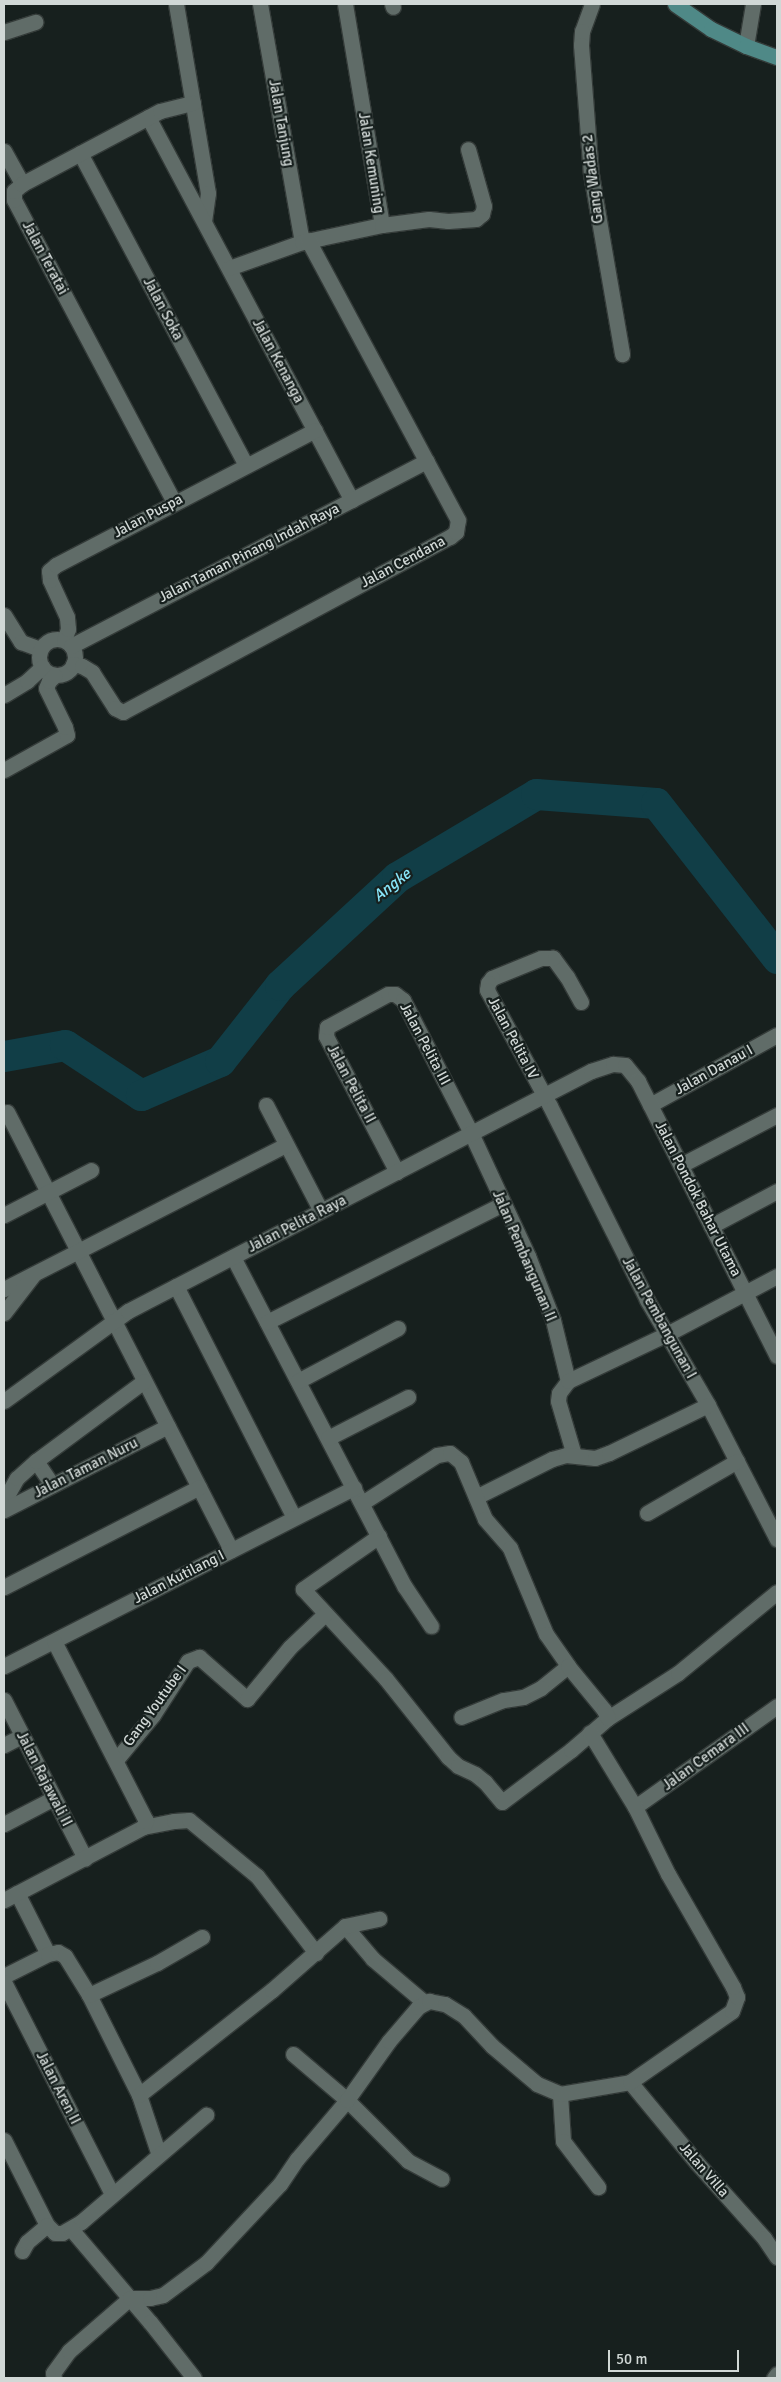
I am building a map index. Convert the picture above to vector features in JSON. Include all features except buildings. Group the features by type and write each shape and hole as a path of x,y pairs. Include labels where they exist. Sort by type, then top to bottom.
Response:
{"main road":[{"path":"674,4 711,29 777,58"}],"street":[{"path":"176,4 208,193 204,221"},
{"name":"Jalan Tanjung","path":"260,4 305,241"},
{"name":"Jalan Kemuning","path":"229,268 305,241 382,225 345,4"},
{"name":"Gang Wadas 2","path":"592,4 582,31 581,45 591,174 622,354"},
{"path":"746,46 753,4"},
{"path":"4,32 35,22"},
{"path":"4,151 22,184 167,108 193,103"},
{"name":"Jalan Kenanga","path":"148,117 352,500"},
{"path":"382,225 429,219 448,221 476,219 482,214 484,206 468,149"},
{"name":"Jalan Soka","path":"80,153 246,465"},
{"name":"Jalan Teratai","path":"22,184 14,191 14,200 174,502"},
{"name":"Jalan Cendana","path":"73,664 82,666 92,672 115,708 123,712 450,537 459,526 458,520 427,461 305,241"},
{"name":"Jalan Puspa","path":"68,643 66,617 50,580 49,572 56,565 315,430"},
{"name":"Jalan Taman Pinang Indah Raya","path":"68,643 427,461"},
{"path":"4,616 22,642 40,649"},
{"path":"50,640 68,643 75,655 73,664 62,674 48,671 39,661 40,649 50,640"},
{"path":"4,695 48,671"},
{"path":"4,770 66,735 65,727 46,688 48,671"},
{"name":"Jalan Pelita IV","path":"544,1096 487,990 488,983 492,978 533,962 553,958 567,976 581,1002"},
{"name":"Jalan Pelita III","path":"358,1010 388,994 395,994 403,1000 471,1133"},
{"name":"Jalan Pelita II","path":"358,1010 327,1027 326,1036 397,1172"},
{"name":"Jalan Danau I","path":"650,1105 777,1035"},
{"name":"Jalan Pondok Bahar Utama","path":"602,1067 614,1064 625,1065 638,1081 777,1356"},
{"name":"Jalan Pelita Raya","path":"4,1401 114,1321 176,1286 602,1067"},
{"name":"Jalan Pembangunan I","path":"544,1096 647,1300 708,1405 777,1539"},
{"path":"266,1105 321,1211"},
{"path":"7,1112 231,1550"},
{"path":"681,1165 777,1115"},
{"name":"Jalan Pembangunan II","path":"471,1133 528,1256 553,1320 568,1382"},
{"path":"4,1289 286,1145"},
{"path":"4,1215 92,1170"},
{"path":"711,1226 777,1191"},
{"path":"267,1322 503,1204"},
{"path":"232,1257 405,1587 431,1626"},
{"path":"4,1313 34,1273"},
{"path":"574,1456 558,1401 558,1393 568,1382 667,1334 777,1276"},
{"path":"176,1286 294,1518"},
{"path":"298,1381 398,1328"},
{"path":"4,1501 17,1478 36,1461 144,1381"},
{"path":"328,1438 408,1396"},
{"path":"476,1497 534,1467 566,1455 595,1458 609,1453 708,1405"},
{"name":"Jalan Taman Nuru","path":"4,1510 168,1426"},
{"path":"362,1503 437,1455 446,1452 461,1462 485,1519 510,1548 546,1634 568,1666 604,1710 608,1718"},
{"path":"36,1461 52,1485"},
{"path":"647,1513 737,1462"},
{"path":"4,1587 199,1487"},
{"name":"Jalan Kutilang I","path":"4,1666 354,1488"},
{"path":"378,1536 303,1589 386,1679 448,1757 458,1766 475,1774 485,1782 502,1802 571,1750 608,1718 678,1673 777,1592"},
{"name":"Gang Youtube I","path":"116,1760 153,1715 188,1661 199,1657 247,1699 290,1647 325,1614"},
{"path":"54,1641 145,1816 146,1821 143,1827"},
{"path":"461,1717 503,1700 524,1697 541,1688 568,1666"},
{"name":"Jalan Rajawali II","path":"4,1700 85,1858"},
{"name":"Jalan Cemara III","path":"635,1808 777,1706"},
{"path":"54,2378 54,2373 69,2351 130,2298 150,2298 163,2294 206,2263 280,2184 296,2160 347,2100 389,2041 418,2007 425,2003 436,2001 464,2016 492,2046 537,2084 560,2094 630,2082 732,2011 737,1997 733,1987 668,1874 635,1808 590,1733"},
{"path":"4,1745 22,1736"},
{"path":"4,1824 54,1798"},
{"path":"48,1954 10,1896 143,1827 174,1820 189,1820 257,1876 316,1952"},
{"path":"138,2096 272,1990 344,1926 379,1919"},
{"path":"344,1926 373,1959 425,2003"},
{"path":"89,1995 157,1963 202,1938"},
{"path":"4,1976 48,1954 58,1952 64,1956 89,1995 138,2096 159,2155"},
{"name":"Jalan Aren II","path":"4,1982 112,2194"},
{"path":"293,2054 347,2100 408,2160 442,2179"},
{"name":"Jalan Villa","path":"630,2082 698,2164 764,2238 777,2257"},
{"path":"560,2094 563,2141 598,2187"},
{"path":"4,2140 47,2225 55,2233 62,2233 71,2229 206,2115"},
{"path":"22,2251 27,2242 47,2225"},
{"path":"71,2229 130,2298 194,2378"},
{"path":"774,2378 777,2374"}],"waterway":[{"name":"Angke","path":"4,1056 65,1045 141,1095 220,1061 280,985 397,877 536,794 656,803 777,958"}]}
